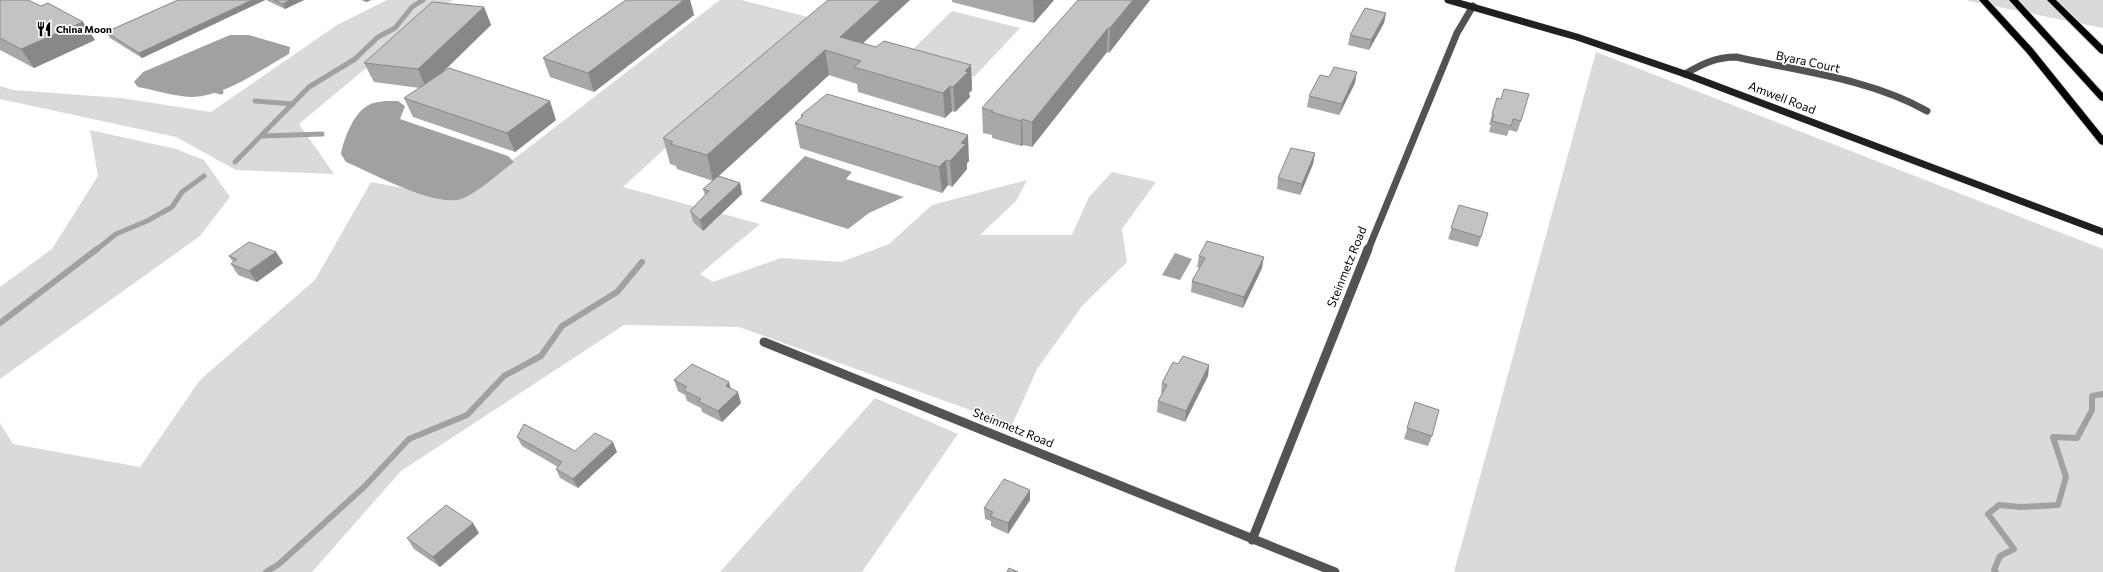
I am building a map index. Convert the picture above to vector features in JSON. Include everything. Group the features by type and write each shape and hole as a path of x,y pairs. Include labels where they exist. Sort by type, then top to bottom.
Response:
{"highway":[{"path":"1983,0 2030,51 2103,142"},
{"path":"2013,0 2103,98"},
{"path":"2051,0 2103,51"}],"main road":[{"name":"Amwell Road","path":"1448,0 1577,37 1685,74 2103,232"}],"street":[{"name":"Steinmetz Road","path":"1252,540 1361,267 1457,34 1473,6"},
{"name":"Byara Court","path":"1685,74 1710,58 1720,56 1736,57 1881,89 1906,98 1926,111"},
{"name":"Steinmetz Road","path":"764,342 1252,540 1335,572"}],"shaded area":[{"path":"387,0 453,0 437,9 299,124 334,174 236,170 176,137 0,99 0,86 13,90 121,98 211,112 337,25"},
{"path":"720,0 741,0 808,17 623,187 760,224 700,274 713,282 781,258 841,262 889,244 932,205 1027,180 1016,201 980,235 1072,235 1089,197 1112,172 1156,182 1122,229 1127,262 1083,305 1037,369 1012,425 739,327 624,325 401,471 312,572 0,572 0,423 13,444 140,467 200,380 315,280 371,182 462,199"},
{"path":"1967,0 2103,0 2103,28 1969,1"},
{"path":"952,11 1020,28 974,77 904,58"},
{"path":"230,35 249,35 290,47 289,54 231,87 206,95 187,97 173,95 138,87 134,82 143,72"},
{"path":"1596,52 2103,249 2103,572 1454,572"},
{"path":"385,101 398,101 405,106 400,119 508,156 514,162 484,186 464,198 453,200 439,199 405,189 346,162 341,154 347,133 354,119 364,108 371,104"},
{"path":"90,130 176,149 204,160 230,197 200,236 0,379 0,287 52,249 98,176"},
{"path":"805,156 852,172 846,179 904,197 869,213 848,229 760,201"},
{"path":"1175,253 1192,259 1180,280 1162,275"},
{"path":"875,398 958,434 862,572 720,572"}],"building":[{"path":"0,0 28,0 41,6 48,3 83,22 21,49 0,38"},
{"path":"178,0 252,0 139,53 106,32"},
{"path":"274,0 290,0 283,4"},
{"path":"626,0 684,0 588,73 543,58"},
{"path":"828,0 881,0 840,37 876,47 884,41 971,65 965,71 968,72 953,87 950,86 943,93 854,67 861,61 825,50 707,155 670,144 673,142 663,138"},
{"path":"1078,0 1133,0 1110,28 1108,28 1032,122 1022,119 1021,121 982,108"},
{"path":"432,2 484,7 418,69 364,63"},
{"path":"1365,8 1386,13 1371,40 1350,35"},
{"path":"1334,67 1357,72 1342,104 1309,96 1320,75 1329,77"},
{"path":"449,68 550,101 507,133 404,98"},
{"path":"1504,89 1529,94 1521,121 1513,119 1511,126 1492,121 1494,115 1492,114 1497,98 1501,99"},
{"path":"827,94 968,135 961,143 966,144 950,161 946,160 939,167 795,123 803,116 801,115"},
{"path":"1291,148 1315,153 1302,184 1278,178"},
{"path":"718,176 740,183 700,220 690,211 709,191 703,189"},
{"path":"1459,205 1488,213 1481,237 1451,228"},
{"path":"1207,241 1264,257 1244,297 1192,281 1205,258 1199,256"},
{"path":"249,242 276,252 249,271 231,264 237,259 229,256"},
{"path":"1183,356 1209,365 1186,411 1158,401 1167,385 1162,383 1173,362 1178,364"},
{"path":"692,364 729,382 726,386 738,392 718,411 698,401 701,399 683,390 687,387 674,380"},
{"path":"1415,402 1439,410 1432,436 1407,428"},
{"path":"524,424 575,451 595,433 613,442 573,479 556,469 562,462 517,437"},
{"path":"1004,479 1030,490 1008,523 990,516 993,512 984,508"},
{"path":"446,505 473,523 433,557 407,538"},
{"path":"1009,568 1018,572 1007,572"}],"waterway":[{"path":"292,104 309,87 355,59 378,37 395,28 412,7 423,0"},
{"path":"211,89 221,92"},
{"path":"255,101 292,104"},
{"path":"235,162 292,104"},
{"path":"262,136 322,134"},
{"path":"96,250 116,234 147,221 172,207 182,192 204,176"},
{"path":"0,323 97,249"},
{"path":"266,572 279,564 364,487 409,439 467,415 504,376 541,356 562,326 617,292 642,262"},
{"path":"1996,572 1994,570 2000,556 2014,549 1988,514 1999,505 2021,507 2058,505 2066,477 2053,437 2077,438 2092,410 2092,396 2103,394"}],"place":[{"name":"China Moon","path":"44,29"}]}
